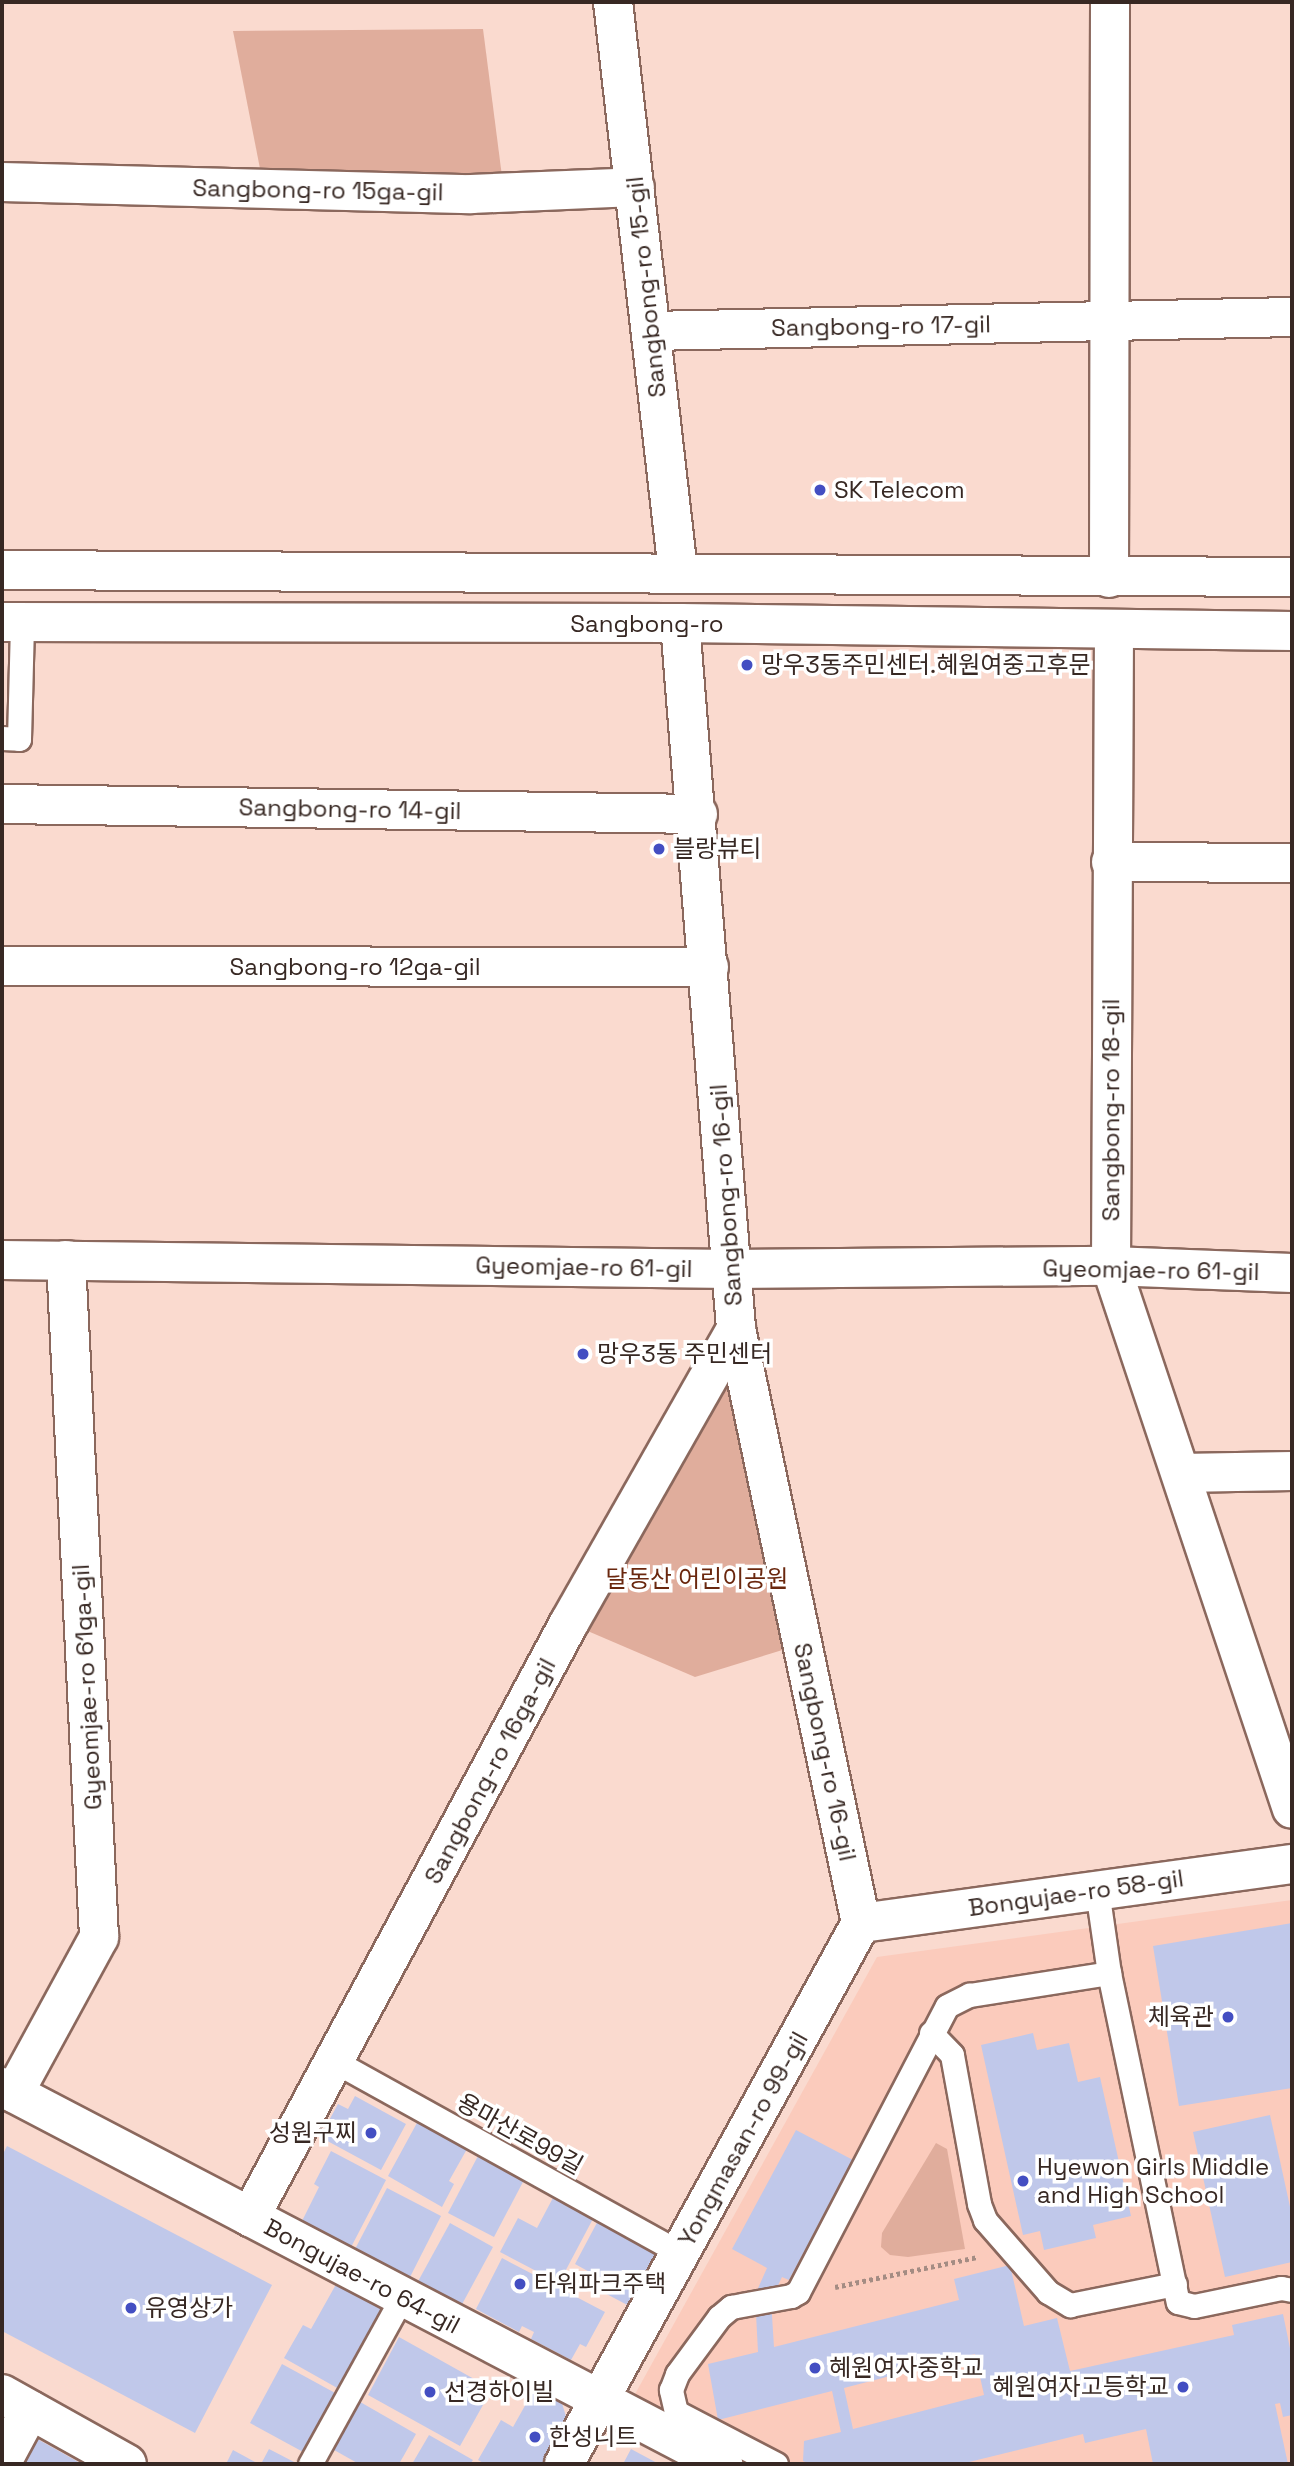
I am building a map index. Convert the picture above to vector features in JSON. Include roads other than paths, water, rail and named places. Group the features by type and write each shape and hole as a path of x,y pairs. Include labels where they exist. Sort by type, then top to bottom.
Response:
{"street":[{"name":"Sangbong-ro 15-gil","path":"613,2 678,572 680,623"},
{"path":"1109,578 1110,2"},
{"name":"Sangbong-ro 15ga-gil","path":"2,182 471,194 635,187"},
{"name":"Sangbong-ro 17-gil","path":"651,331 1292,317"},
{"name":"Sangbong-ro","path":"2,570 1292,577"},
{"name":"Sangbong-ro","path":"12,622 680,623 1292,631"},
{"name":"Sangbong-ro 16-gil","path":"680,623 698,814 736,1329 861,1923"},
{"name":"Sangbong-ro 18-gil","path":"1114,630 1111,1266 1292,1809"},
{"name":"Sangbong-ro 14-gil","path":"2,804 698,814"},
{"path":"1111,862 1292,863"},
{"name":"Sangbong-ro 12ga-gil","path":"2,966 709,967"},
{"name":"Gyeomjae-ro 61-gil","path":"2,1260 731,1269 1111,1266 1292,1273"},
{"name":"Gyeomjae-ro 61ga-gil","path":"8,2090 99,1937 66,1260"},
{"name":"Sangbong-ro 16ga-gil","path":"250,2217 569,1623 736,1329"},
{"path":"1181,1473 1292,1471"},
{"name":"Bongujae-ro 58-gil","path":"861,1923 1292,1864"},
{"name":"Yongmasan-ro 99-gil","path":"564,2464 861,1923"},
{"name":"Bongujae-ro 64-gil","path":"8,2090 723,2464"},
{"path":"2,2462 16,2402 127,2464"}],"lane":[{"path":"2,738 19,738 12,622"},
{"path":"1097,1890 1109,1973 1178,2302 1194,2306 1281,2288 1292,2290"},
{"path":"776,2464 674,2410 672,2386 677,2374 725,2311 736,2305 791,2296 798,2292 947,2006 969,1995 1109,1973"},
{"path":"931,2033 952,2054 979,2204 985,2220 1048,2292 1070,2305 1175,2284"},
{"name":"용마산로99길","path":"334,2061 681,2253"},
{"path":"310,2464 402,2297"}],"place":[{"name":"SK Telecom","path":"820,490"},
{"name":"망우3동주민센터.혜원여중고후문","path":"747,665"},
{"name":"블랑뷰티","path":"659,849"},
{"name":"망우3동 주민센터","path":"583,1354"},
{"name":"체육관","path":"1228,2017"},
{"name":"성원구찌","path":"371,2133"},
{"name":"Hyewon Girls Middle and High School","path":"1023,2181"},
{"name":"타워파크주택","path":"520,2284"},
{"name":"유영상가","path":"131,2308"},
{"name":"혜원여자중학교","path":"815,2368"},
{"name":"혜원여자고등학교","path":"1183,2387"},
{"name":"선경하이빌","path":"430,2392"},
{"name":"한성니트","path":"535,2437"}],"park label":[{"name":"달동산 어린이공원","path":"697,1579"}]}
